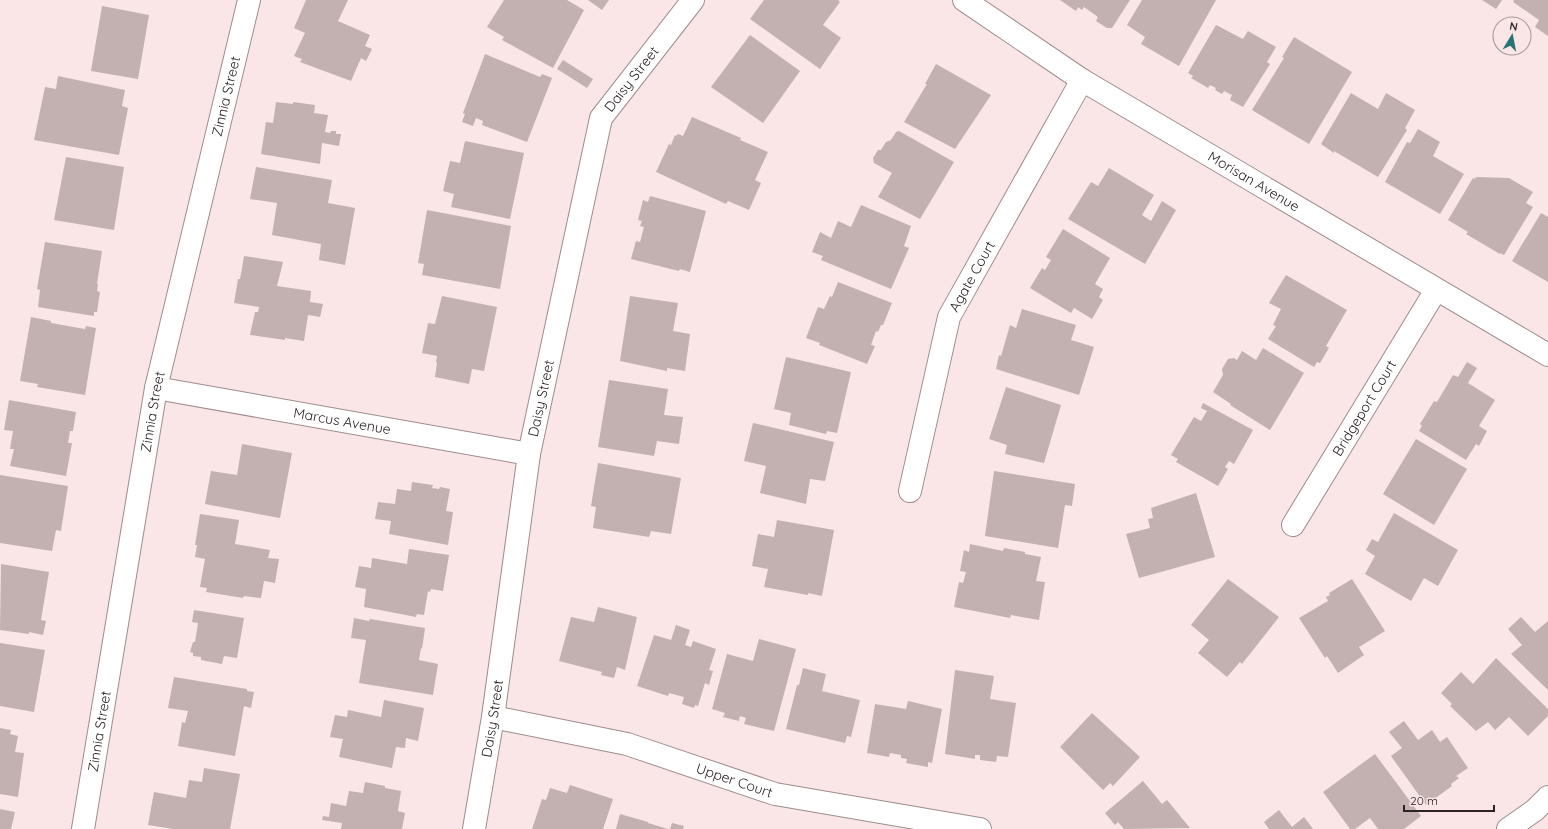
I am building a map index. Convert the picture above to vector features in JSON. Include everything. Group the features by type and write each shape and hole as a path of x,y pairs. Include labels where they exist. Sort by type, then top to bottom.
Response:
{"street":[{"name":"Zinnia Street","path":"82,829 156,388 249,0"},
{"name":"Daisy Street","path":"474,829 493,717 529,454 602,118 693,0"},
{"name":"Morisan Avenue","path":"964,0 1082,80 1548,356"},
{"name":"Agate Court","path":"910,491 949,317 1082,80"},
{"name":"Bridgeport Court","path":"1293,526 1436,290"},
{"name":"Marcus Avenue","path":"156,388 529,454"},
{"name":"Upper Court","path":"493,717 627,744 775,794 980,829"},
{"path":"1508,829 1535,810 1548,797"}],"building":[{"path":"306,0 348,0 338,21 370,35 365,46 372,49 366,61 361,58 351,81 300,62 302,59 294,56 305,33 294,28"},
{"path":"504,0 567,0 584,10 553,68 502,40 504,37 487,27"},
{"path":"588,0 609,0 602,10"},
{"path":"764,0 838,0 840,2 823,25 841,38 820,69 750,19"},
{"path":"1060,0 1130,0 1112,28 1107,28 1096,21 1098,17 1084,7 1082,10 1078,7 1076,11"},
{"path":"1142,0 1216,0 1179,66 1141,44 1145,37 1127,25"},
{"path":"1482,0 1502,0 1496,9"},
{"path":"1514,0 1548,0 1548,36 1535,27 1539,20 1513,2"},
{"path":"102,6 149,15 138,79 91,71"},
{"path":"1216,25 1243,39 1248,31 1276,47 1267,62 1270,64 1243,107 1230,100 1232,95 1224,91 1222,94 1210,85 1208,88 1191,78 1193,76 1188,73"},
{"path":"750,35 800,71 763,123 711,87"},
{"path":"1294,37 1352,72 1309,144 1252,110 1284,58 1282,57"},
{"path":"485,54 540,77 542,74 552,78 527,142 482,125 483,121 476,118 473,126 462,122 465,114 463,113"},
{"path":"563,60 593,79 587,88 557,69"},
{"path":"936,64 991,95 955,149 904,122 927,84 925,84"},
{"path":"58,76 125,90 122,106 128,108 119,155 34,140 45,87 56,89"},
{"path":"1351,93 1378,109 1386,93 1415,110 1405,128 1407,130 1378,177 1334,151 1334,153 1321,144"},
{"path":"276,102 293,104 293,102 315,105 314,113 328,115 325,132 330,133 331,131 336,131 336,134 341,134 339,146 322,143 320,164 261,154 266,122 273,123"},
{"path":"692,117 741,138 740,140 768,152 755,180 761,183 749,210 728,201 726,204 656,172 669,144 671,145 675,135 676,136 678,134 683,136"},
{"path":"1418,129 1440,142 1433,156 1464,174 1440,214 1385,182 1407,142 1410,143"},
{"path":"899,131 954,162 920,219 878,197 892,173 874,163 873,158 878,150 881,150 886,142 891,140 896,132"},
{"path":"465,141 524,153 510,219 451,207 454,194 443,191 450,161 460,163"},
{"path":"66,157 124,167 114,230 54,220"},
{"path":"256,167 332,180 328,203 355,208 345,265 319,260 321,244 272,235 277,203 250,199"},
{"path":"1109,168 1154,195 1142,215 1151,221 1162,201 1176,210 1145,264 1068,219 1091,182 1098,186"},
{"path":"1476,177 1509,178 1533,192 1526,203 1533,207 1504,255 1466,234 1468,232 1448,220 1473,178 1475,179"},
{"path":"650,196 706,211 690,272 680,269 679,271 631,259 636,241 640,242 644,227 640,226 642,221 638,220 643,200 648,202"},
{"path":"861,205 911,226 904,246 909,248 891,289 821,260 823,256 812,252 820,232 831,238 838,221 851,227"},
{"path":"427,210 511,226 500,289 422,275 424,264 418,263"},
{"path":"1541,213 1548,217 1548,282 1512,261"},
{"path":"1063,229 1110,258 1095,284 1103,289 1099,297 1103,300 1092,319 1074,308 1071,313 1030,288 1042,268 1045,270 1051,260 1046,257"},
{"path":"45,242 102,251 97,284 97,291 100,292 97,312 94,312 94,316 38,307 40,290 37,289"},
{"path":"244,256 283,262 277,286 311,291 310,302 323,304 320,317 308,315 304,341 250,335 255,312 258,312 259,307 234,303"},
{"path":"1286,275 1347,310 1326,346 1329,348 1320,363 1317,362 1314,367 1268,339 1276,326 1273,325 1281,309 1269,303"},
{"path":"838,282 892,303 883,325 881,325 878,332 876,331 871,345 875,346 867,364 819,345 820,343 806,338 818,307 824,309 830,296 832,297"},
{"path":"442,296 497,307 484,371 472,369 469,384 435,377 437,356 422,353 428,323 435,324"},
{"path":"630,296 678,303 673,331 690,334 685,371 667,368 667,371 620,361"},
{"path":"1022,309 1076,325 1071,340 1094,347 1079,395 996,369 999,355 1001,356 1010,325 1016,328"},
{"path":"31,317 51,321 51,323 85,329 86,326 96,328 85,395 37,387 38,384 20,381"},
{"path":"1263,348 1304,373 1270,430 1230,405 1231,404 1213,392 1223,375 1222,369 1228,359 1234,358 1237,360 1242,351 1256,360"},
{"path":"786,357 851,372 837,433 827,431 826,434 789,425 791,413 774,409"},
{"path":"1467,362 1477,368 1468,383 1495,400 1479,426 1487,431 1479,446 1476,444 1466,460 1419,431 1422,426 1420,424 1434,401 1437,402 1453,375 1458,377"},
{"path":"609,380 668,389 664,415 683,417 679,444 657,441 654,456 598,447"},
{"path":"1006,387 1061,405 1044,463 1005,454 1007,445 989,439"},
{"path":"9,400 76,412 73,431 70,431 68,443 72,443 66,476 10,466 14,449 10,449 13,431 4,430"},
{"path":"1203,403 1253,430 1234,464 1229,461 1225,467 1228,469 1218,486 1176,462 1178,459 1171,455 1194,417 1201,421 1207,411 1201,408"},
{"path":"753,423 834,442 825,481 810,479 806,504 760,493 766,466 744,461"},
{"path":"1416,439 1467,469 1434,525 1383,494"},
{"path":"242,444 292,453 280,518 205,504 211,471 237,475"},
{"path":"598,463 681,478 671,534 651,531 649,537 593,528 596,507 591,506"},
{"path":"994,471 1075,484 1072,506 1065,505 1058,548 985,536"},
{"path":"0,475 68,486 61,531 56,530 52,551 0,543"},
{"path":"412,482 433,485 432,488 439,489 440,487 450,489 446,511 453,512 448,545 389,534 391,521 375,519 378,502 395,504 397,489 411,491"},
{"path":"1196,493 1215,557 1139,578 1126,534 1150,528 1148,519 1153,518 1151,508"},
{"path":"1394,513 1458,550 1438,586 1424,578 1411,601 1365,574 1375,556 1366,550 1372,539 1378,542"},
{"path":"200,514 239,520 235,544 270,550 268,558 279,559 275,583 264,581 261,598 244,596 243,598 206,592 207,588 200,587 205,559 195,557 197,545 195,545"},
{"path":"777,520 834,530 822,596 764,587 768,569 752,566 758,534 774,537"},
{"path":"970,544 1003,551 1004,548 1041,557 1036,581 1045,582 1039,620 1011,615 1010,618 954,607 959,582 963,583 966,572 960,571 964,550 969,552"},
{"path":"409,549 449,555 443,591 431,589 430,592 428,591 424,615 417,614 416,617 364,607 366,589 355,587 359,566 371,568 372,558 407,564"},
{"path":"1,564 49,572 41,620 46,621 43,635 29,632 29,634 0,630"},
{"path":"1228,579 1279,617 1242,664 1240,662 1227,677 1198,653 1209,640 1191,625"},
{"path":"1352,579 1385,631 1359,647 1364,655 1338,673 1327,656 1325,658 1299,618 1328,601 1326,597 1330,595 1329,593"},
{"path":"598,607 637,617 625,670 617,667 614,678 601,675 602,672 559,661 571,617 594,622"},
{"path":"194,610 244,618 237,658 224,656 222,664 201,660 201,657 193,656 193,653 190,652 193,642 195,642 198,623 192,622"},
{"path":"1521,617 1535,632 1548,621 1548,690 1511,654 1522,645 1508,629"},
{"path":"354,618 369,621 370,619 425,628 419,660 438,664 433,695 359,683 366,640 351,638"},
{"path":"676,625 690,630 685,645 691,647 693,641 716,649 709,670 713,671 709,685 705,683 698,706 695,705 694,708 682,704 684,697 669,693 668,696 637,686 654,635 671,640"},
{"path":"759,639 796,649 774,731 744,724 746,718 740,716 739,721 723,717 725,713 712,709 727,654 753,661"},
{"path":"0,643 45,650 34,712 0,706"},
{"path":"1496,658 1548,709 1548,716 1528,736 1509,717 1495,730 1488,722 1476,731 1450,706 1452,704 1441,693 1461,672 1473,684"},
{"path":"803,668 826,674 822,691 860,700 851,737 847,736 845,743 786,729 797,685 799,685"},
{"path":"955,670 994,676 990,699 1016,703 1008,757 997,756 996,762 980,760 980,755 975,755 975,759 945,754"},
{"path":"174,677 247,689 247,691 254,692 251,708 244,706 235,756 178,746 182,722 185,723 188,711 168,708"},
{"path":"384,700 424,708 418,741 406,738 405,748 396,747 392,768 339,757 343,739 330,737 335,715 347,717 348,710 381,717"},
{"path":"908,701 942,709 932,763 928,762 928,767 906,763 907,759 901,758 901,755 890,753 889,757 867,753 875,704 906,709"},
{"path":"1092,713 1140,757 1113,786 1110,783 1103,790 1060,747"},
{"path":"1404,721 1418,740 1432,730 1440,742 1447,737 1468,768 1456,776 1459,778 1451,784 1452,786 1426,805 1391,756 1402,748 1389,732"},
{"path":"0,728 11,730 10,734 18,736 15,752 24,753 18,797 0,794"},
{"path":"1375,754 1421,816 1404,829 1378,829 1370,818 1355,829 1350,829 1323,792"},
{"path":"204,768 240,774 230,829 173,829 148,825 154,792 186,798 189,780 202,782"},
{"path":"1143,781 1162,804 1167,800 1190,828 1124,829 1118,822 1115,825 1105,813"},
{"path":"365,782 401,791 398,811 405,813 402,829 341,829 342,823 322,820 323,816 329,817 331,803 346,806 349,791 363,793"},
{"path":"570,785 613,799 603,829 532,829 542,799 546,800 550,788 567,793"},
{"path":"0,809 15,812 11,829 0,829"},
{"path":"1279,810 1292,827 1304,817 1313,829 1269,829 1264,822"},
{"path":"620,814 648,822 668,829 616,829"},
{"path":"672,823 684,826 683,829 670,829"}]}
